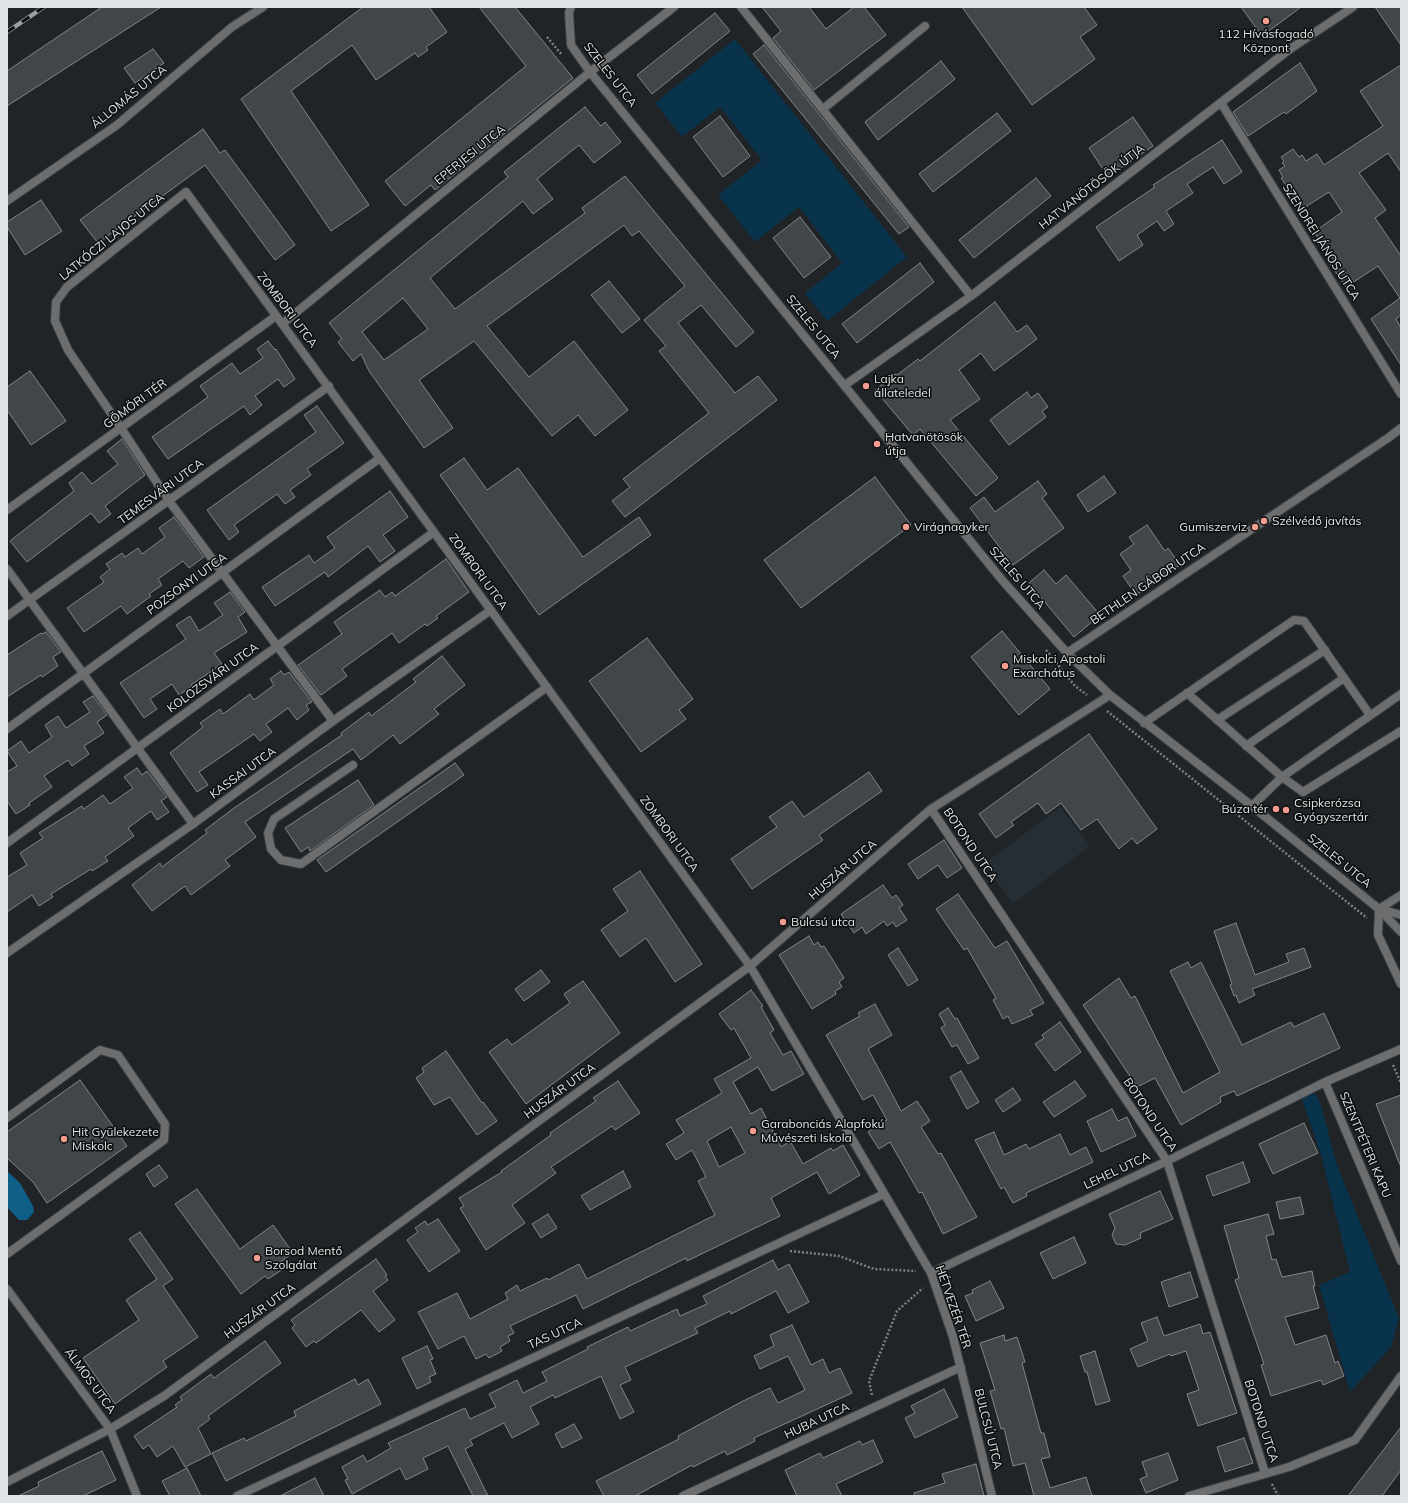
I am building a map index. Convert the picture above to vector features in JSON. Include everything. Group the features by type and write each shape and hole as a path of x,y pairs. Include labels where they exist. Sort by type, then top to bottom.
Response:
{"street":[{"name":"ÁLLOMÁS UTCA","path":"9,198 117,125 232,27 263,7"},
{"name":"SZELES UTCA","path":"571,7 568,13 572,45 590,72 1002,580 1067,653 1110,695 1252,806 1379,909 1401,932"},
{"name":"EPERJESI UTCA","path":"282,324 590,72 674,7"},
{"path":"741,7 971,296"},
{"name":"HATVANÖTÖSÖK ÚTJA","path":"845,385 971,296 1290,49 1353,7"},
{"path":"823,110 925,26"},
{"name":"SZENDREI JÁNOS UTCA","path":"1221,103 1401,394"},
{"name":"ZOMBORI UTCA","path":"186,192 329,386 750,966"},
{"name":"LATKÓCZI LAJOS UTCA","path":"186,192 67,287 56,302 55,321 68,350 169,500 333,721"},
{"name":"GÖMÖRI TÉR","path":"7,510 276,316"},
{"name":"TEMESVÁRI UTCA","path":"7,616 329,386"},
{"name":"BETHLEN GÁBOR UTCA","path":"1067,653 1401,428"},
{"name":"POZSONYI UTCA","path":"7,729 380,458"},
{"name":"KOLOZSVÁRI UTCA","path":"7,843 434,532"},
{"path":"7,569 31,599 83,674 193,824"},
{"name":"KASSAI UTCA","path":"7,953 193,824 333,721 491,610"},
{"path":"1144,723 1294,620 1304,621 1370,715"},
{"path":"1217,720 1325,650"},
{"path":"1246,746 1344,678"},
{"path":"353,765 274,819 268,833 271,849 281,860 301,864 547,687"},
{"path":"1187,694 1246,746 1303,792 1401,731"},
{"path":"1252,806 1282,776 1401,694"},
{"name":"HUSZÁR UTCA","path":"7,1482 110,1429 164,1396 750,966 931,809 1110,695"},
{"name":"BOTOND UTCA","path":"931,809 1166,1161 1265,1474"},
{"path":"1401,895 1379,909 1378,935 1401,984"},
{"name":"SZELES UTCA","path":"1379,909 1401,915"},
{"path":"750,966 884,1194"},
{"name":"LEHEL UTCA","path":"931,1273 1166,1161 1325,1082 1401,1049"},
{"path":"7,1118 100,1050 118,1055 165,1124 164,1140 7,1254"},
{"name":"SZENTPÉTERI KAPU","path":"1325,1082 1401,1261"},
{"name":"TAS UTCA","path":"237,1496 884,1194"},
{"name":"HÉTVEZÉR TÉR","path":"884,1194 931,1273 953,1338 960,1367"},
{"name":"ÁLMOS UTCA","path":"7,1290 110,1429 137,1496"},
{"name":"HUBA UTCA","path":"683,1496 960,1367"},
{"name":"BULCSÚ UTCA","path":"960,1367 992,1496"},
{"path":"1189,1496 1289,1467 1355,1440 1401,1376"}],"path":[{"path":"1389,1055 1401,1082"},
{"path":"772,1246 799,1253 839,1256 874,1269 931,1273 922,1290 897,1311 869,1381 874,1407"}],"shaded area":[{"path":"735,39 907,257 827,321 805,293 842,263 799,207 755,242 718,195 762,160 720,107 682,137 655,103"},
{"path":"1060,807 1090,846 1013,904 984,864"},
{"path":"1310,1091 1317,1096 1321,1105 1337,1165 1399,1318 1391,1347 1350,1392 1319,1285 1350,1272 1321,1155 1300,1094"},
{"path":"7,1171 20,1183 33,1206 34,1212 27,1220 19,1220 7,1207"}],"building":[{"path":"102,7 161,7 7,106 7,71"},
{"path":"363,7 429,7 447,32 426,47 428,50 418,57 415,53 376,80 352,45 291,91 369,205 331,231 241,99"},
{"path":"479,7 515,7 573,78 435,190 431,185 405,206 385,181 526,66"},
{"path":"762,7 809,7 826,29 854,7 864,7 886,35 814,90 773,38 781,31"},
{"path":"962,7 1084,7 1097,25 1080,37 1095,59 1032,105"},
{"name":"112 Hívásfogadó Központ","path":"1241,7 1301,7 1262,36"},
{"path":"1375,7 1401,7 1401,45"},
{"path":"715,13 730,31 652,94 637,75"},
{"path":"764,45 909,227 899,234 753,54"},
{"path":"153,49 164,63 135,83 124,68"},
{"path":"941,61 955,79 878,140 865,122"},
{"path":"1300,63 1317,91 1286,114 1284,112 1248,136 1233,112"},
{"path":"1401,65 1401,172 1388,153 1359,173 1386,210 1375,218 1401,256 1401,315 1396,319 1401,328 1401,365 1371,319 1400,298 1378,266 1346,287 1330,264 1335,261 1314,232 1342,212 1329,192 1302,209 1281,178 1283,177 1279,170 1285,166 1282,163 1284,161 1281,157 1293,149 1299,157 1302,155 1306,161 1317,154 1324,165 1383,126 1360,91"},
{"path":"585,107 601,126 605,122 621,142 594,163 579,145 537,179 553,199 533,214 523,201 430,278 455,309 585,213 582,208 625,176 754,332 736,347 701,305 678,323 735,393 758,376 777,400 625,517 612,501 630,487 623,479 709,413 659,351 666,346 644,320 685,286 639,231 632,236 624,225 487,326 529,377 574,341 628,410 595,436 578,415 552,436 474,341 419,380 453,428 424,448 369,371 361,354 353,361 338,342 342,339 329,323 508,177 504,172","holes":["403,298 428,329 384,360 362,332"]},
{"path":"997,113 1011,131 933,192 919,174"},
{"path":"720,116 750,156 723,177 693,137"},
{"path":"1133,117 1153,146 1108,177 1089,148"},
{"path":"203,129 220,153 225,150 295,245 275,260 205,165 98,243 80,220"},
{"path":"1222,140 1242,172 1224,184 1213,167 1187,184 1193,193 1166,211 1174,224 1164,231 1157,221 1137,235 1143,245 1119,261 1096,227 1155,187 1153,185"},
{"path":"1036,178 1051,196 974,258 959,240"},
{"path":"41,200 62,231 25,255 7,227 7,222"},
{"path":"800,217 831,257 804,278 773,238"},
{"path":"920,263 934,282 857,343 842,324"},
{"path":"609,281 640,319 622,333 591,295"},
{"path":"995,302 1017,332 1027,325 1037,339 994,371 981,353 959,370 980,399 950,420 998,478 976,496 920,429 913,435 875,390 895,374 897,375 918,359 920,361"},
{"path":"268,341 275,350 276,349 295,379 284,387 278,379 255,396 262,405 250,415 244,406 168,459 152,437 208,397 200,386 232,363 240,374 263,358 257,349"},
{"path":"30,371 66,421 31,445 7,410 7,387"},
{"path":"1027,392 1031,398 1038,393 1048,407 1042,411 1046,417 1009,445 990,420"},
{"path":"317,406 344,443 307,469 311,475 290,490 295,497 285,504 277,494 234,525 239,532 229,540 207,510 316,432 304,415"},
{"path":"122,439 145,475 105,506 111,514 99,523 91,513 27,562 10,541 74,491 69,483 82,472 92,484 118,464 107,451"},
{"path":"464,458 487,490 518,468 583,557 639,517 651,535 539,615 440,475"},
{"path":"1104,476 1116,493 1088,512 1077,495"},
{"path":"875,477 911,525 801,608 764,560"},
{"path":"1038,481 1047,494 1042,498 1064,528 1013,565 970,508 984,497 995,512"},
{"path":"390,491 408,517 383,535 395,551 380,562 368,546 328,577 325,572 275,606 262,587 309,555 314,563 335,548 327,537"},
{"path":"174,517 204,557 189,568 183,561 158,579 162,585 149,594 151,596 127,614 121,606 84,632 67,608 104,582 100,577 110,569 106,564 122,553 125,557 138,548 142,554 165,537 159,528"},
{"path":"1147,525 1165,551 1168,548 1180,565 1136,595 1123,576 1131,570 1120,554 1134,544 1129,537"},
{"path":"446,559 469,592 436,616 438,618 427,626 425,624 399,643 392,633 342,669 347,676 321,695 298,665 342,634 334,622 380,590 385,597 392,592 395,596"},
{"path":"1044,570 1056,584 1066,575 1100,615 1074,637 1029,583"},
{"path":"230,592 245,612 238,617 247,632 214,653 222,664 179,695 172,684 150,699 157,709 144,718 120,683 186,639 176,625 190,616 199,631 223,615 214,603"},
{"name":"Miskolci Apostoli Exarchátus","path":"1002,631 1050,689 1019,715 971,657"},
{"path":"46,632 61,652 53,657 58,666 7,697 7,655 41,633"},
{"path":"647,638 693,699 679,710 686,719 641,752 589,681"},
{"path":"442,656 465,685 434,709 439,714 400,744 393,735 361,760 353,749 245,822 256,837 225,860 230,866 191,895 185,886 152,911 132,885 160,863 162,867 207,833 205,830 234,808 342,735 341,733 369,712 371,716 416,682 413,679"},
{"path":"281,671 284,675 289,672 312,702 306,705 309,710 297,720 288,708 266,724 272,732 260,741 254,734 199,772 208,785 197,792 170,753 203,727 200,723 220,709 223,714 250,694 254,700 274,685 270,679"},
{"path":"93,696 107,715 97,722 104,733 84,746 89,754 72,766 68,760 44,776 52,787 29,803 30,805 16,814 7,801 7,772 17,766 7,751 21,741 29,753 52,737 45,725 58,716 66,728 90,712 83,702"},
{"path":"1089,734 1157,829 1137,844 1132,838 1119,849 1097,819 1081,830 1061,803 1046,814 1038,803 1011,822 1014,825 996,838 979,814"},
{"path":"455,763 464,775 326,872 317,860"},
{"path":"137,768 142,775 147,771 167,797 161,801 169,812 157,820 151,811 128,828 134,836 105,857 108,861 92,871 91,869 51,894 53,897 39,906 32,895 7,912 7,877 27,865 20,853 43,838 39,833 82,806 84,809 103,795 110,804 133,788 124,777"},
{"path":"869,772 882,791 819,835 823,840 752,889 731,859 777,827 769,817 792,801 804,817"},
{"path":"358,780 374,805 310,851 308,847 301,852 285,828"},
{"path":"944,840 962,868 947,878 938,865 918,879 908,864"},
{"path":"640,871 702,964 675,982 646,938 620,957 601,930 628,911 613,889"},
{"path":"883,885 892,898 896,895 903,905 899,908 907,920 896,927 893,922 887,926 884,921 866,934 862,927 854,933 841,914"},
{"path":"958,894 995,948 1007,941 1044,1003 1030,1010 1033,1015 1012,1024 1008,1016 1003,1019 993,1000 996,998 967,948 964,950 936,909"},
{"path":"1236,923 1255,975 1289,962 1286,954 1304,948 1311,967 1252,989 1255,995 1239,1003 1236,995 1234,996 1230,985 1232,984 1214,931"},
{"path":"809,936 814,945 818,942 821,947 824,946 844,978 839,982 842,987 835,991 836,994 812,1009 779,955"},
{"path":"898,948 918,980 908,986 888,955"},
{"path":"1188,962 1191,968 1201,962 1242,1045 1291,1022 1294,1027 1324,1013 1340,1048 1237,1096 1234,1091 1220,1097 1221,1102 1181,1125 1155,1078 1137,1087 1083,1005 1119,978 1131,998 1135,996 1183,1093 1220,1072 1170,971"},
{"path":"541,970 550,982 524,1001 515,989"},
{"path":"583,981 620,1033 526,1104 489,1052 507,1039 512,1045 570,1003 564,994"},
{"path":"751,990 763,1006 761,1007 774,1030 770,1033 783,1055 791,1051 804,1074 772,1091 758,1067 733,1082 751,1114 761,1108 781,1147 790,1141 803,1164 831,1148 833,1151 843,1145 860,1175 829,1194 817,1172 771,1198 780,1216 687,1261 686,1258 583,1309 576,1295 510,1326 514,1333 508,1336 510,1341 500,1347 502,1351 489,1358 486,1354 476,1359 464,1336 438,1349 418,1312 457,1293 470,1319 508,1299 505,1293 517,1285 520,1291 547,1278 548,1280 579,1264 587,1279 715,1215 698,1181 706,1177 692,1150 676,1160 666,1144 684,1133 676,1120 722,1093 714,1079 751,1058 734,1028 731,1030 719,1014","holes":["731,1127 745,1153 719,1167 707,1141"]},
{"path":"875,1004 892,1035 868,1049 901,1111 917,1101 930,1121 921,1127 938,1154 941,1153 977,1217 943,1234 922,1192 919,1193 890,1142 879,1149 868,1132 887,1120 873,1095 863,1100 826,1035 860,1016 858,1013"},
{"path":"948,1008 955,1019 957,1018 979,1058 968,1064 957,1045 952,1047 941,1028 945,1025 939,1014"},
{"path":"1060,1022 1081,1052 1055,1071 1035,1044 1044,1038 1042,1035"},
{"path":"446,1051 482,1103 483,1102 497,1121 477,1135 450,1097 434,1105 416,1078 424,1072 422,1068"},
{"path":"961,1071 979,1102 967,1109 950,1077"},
{"name":"Hit Gyülekezete Miskolc","path":"80,1080 127,1146 47,1203 33,1182 7,1158 7,1132"},
{"path":"618,1081 640,1113 615,1130 612,1126 551,1167 556,1173 512,1205 525,1223 486,1250 460,1208 464,1206 459,1198 502,1172 501,1171 551,1135 550,1133 596,1101 593,1098"},
{"path":"1075,1081 1086,1096 1054,1117 1043,1102"},
{"path":"1013,1088 1021,1100 1003,1112 995,1100"},
{"path":"1401,1095 1401,1165 1400,1165 1376,1104"},
{"path":"1112,1109 1118,1121 1127,1117 1136,1136 1101,1152 1087,1121"},
{"path":"1304,1123 1318,1153 1273,1174 1259,1144"},
{"path":"994,1132 1004,1155 1026,1144 1029,1149 1060,1134 1070,1155 1086,1147 1093,1162 1026,1193 1027,1196 1013,1203 1004,1187 1001,1189 975,1140"},
{"path":"1243,1162 1250,1182 1213,1196 1206,1176"},
{"path":"159,1165 168,1177 154,1187 146,1174"},
{"path":"623,1171 631,1187 590,1210 581,1196"},
{"path":"197,1189 240,1249 273,1225 293,1253 279,1263 283,1269 268,1279 265,1276 241,1294 175,1204"},
{"path":"1160,1191 1173,1219 1140,1233 1141,1238 1125,1245 1116,1244 1112,1235 1115,1228 1109,1214"},
{"path":"1300,1197 1304,1214 1280,1219 1276,1202"},
{"path":"548,1214 557,1228 541,1238 532,1224"},
{"path":"1268,1214 1274,1234 1266,1236 1272,1260 1276,1259 1282,1277 1312,1271 1315,1286 1313,1286 1319,1308 1285,1317 1295,1345 1326,1335 1335,1363 1338,1361 1344,1376 1323,1385 1321,1380 1271,1396 1261,1365 1264,1364 1235,1280 1239,1278 1224,1226"},
{"path":"438,1219 460,1251 429,1272 407,1240 418,1232 415,1228 425,1221 428,1225"},
{"path":"140,1232 173,1279 163,1286 198,1337 163,1361 167,1367 115,1404 83,1358 139,1320 126,1300 157,1279 129,1239"},
{"path":"1074,1237 1086,1263 1053,1279 1040,1253"},
{"path":"376,1259 387,1275 385,1276 388,1280 373,1291 395,1320 379,1332 361,1310 316,1343 314,1341 306,1347 292,1328 295,1325 291,1320"},
{"path":"773,1260 778,1270 789,1264 809,1302 788,1313 776,1291 731,1314 730,1311 695,1328 698,1333 625,1367 631,1380 620,1385 634,1412 620,1419 601,1376 555,1398 553,1395 530,1407 539,1424 512,1438 504,1423 470,1440 473,1445 465,1449 488,1496 473,1496 448,1446 423,1458 428,1469 406,1480 400,1468 352,1494 345,1480 348,1479 342,1467 363,1455 367,1462 391,1448 388,1443 465,1408 470,1419 496,1407 489,1394 517,1380 523,1393 547,1381 542,1372 588,1349 587,1347 628,1327 630,1331 677,1309 680,1316 707,1304 703,1296"},
{"path":"1190,1272 1198,1297 1169,1307 1161,1282"},
{"path":"990,1281 1004,1308 976,1321 965,1296 973,1293 972,1290"},
{"path":"1157,1317 1164,1336 1200,1324 1203,1334 1210,1332 1237,1413 1198,1426 1187,1394 1199,1390 1186,1351 1171,1356 1170,1354 1138,1367 1130,1349 1148,1341 1141,1323"},
{"path":"792,1325 811,1365 823,1359 829,1373 840,1368 852,1393 754,1438 755,1441 727,1455 725,1451 693,1467 692,1465 635,1496 604,1496 596,1481 679,1439 678,1436 743,1401 770,1388 778,1403 805,1390 788,1356 760,1369 754,1356 774,1346 770,1335"},
{"path":"1004,1335 1005,1341 1017,1337 1025,1362 1022,1363 1041,1433 1044,1433 1050,1457 1041,1459 1050,1488 1086,1477 1092,1496 1034,1496 1025,1463 1013,1466 1004,1428 1001,1429 990,1391 995,1390 980,1343"},
{"path":"265,1341 281,1363 208,1416 210,1419 198,1428 211,1454 185,1467 173,1446 157,1457 149,1445 143,1449 134,1436 177,1407 175,1405 182,1400 180,1397 211,1374 214,1378"},
{"path":"427,1346 433,1359 430,1360 436,1374 429,1377 431,1382 417,1389 402,1358"},
{"path":"1095,1351 1110,1401 1096,1405 1087,1372 1085,1372 1080,1356"},
{"path":"355,1379 358,1385 368,1379 381,1404 226,1481 212,1453 244,1438 246,1441 296,1416 294,1411"},
{"path":"944,1389 958,1417 915,1438 905,1418 915,1413 911,1406"},
{"path":"574,1424 582,1438 562,1448 555,1434"},
{"path":"1401,1427 1401,1470 1382,1496 1348,1496"},
{"path":"1244,1438 1253,1463 1225,1472 1217,1447"},
{"path":"873,1440 883,1462 836,1484 842,1496 797,1496 785,1470 820,1453 823,1458 860,1441 862,1445"},
{"path":"102,1451 116,1480 83,1496 18,1496 39,1486 38,1482"},
{"path":"1168,1453 1178,1480 1146,1493 1140,1479 1147,1476 1142,1462"},
{"path":"976,1464 984,1496 915,1496 914,1493 945,1483 942,1474"},
{"path":"187,1468 201,1496 170,1496 162,1481"},
{"path":"315,1478 324,1496 280,1496"}],"railway":[{"path":"7,32 44,7"}],"place":[{"name":"112 Hívásfogadó Központ","path":"1266,21"},
{"name":"Lajka állateledel","path":"866,386"},
{"name":"Hatvanötösök útja","path":"877,444"},
{"name":"Szélvédő javítás","path":"1264,521"},
{"name":"Virágnagyker","path":"906,527"},
{"name":"Gumiszerviz","path":"1255,527"},
{"name":"Miskolci Apostoli Exarchátus","path":"1005,666"},
{"name":"Búza tér","path":"1276,809"},
{"name":"Csipkerózsa Gyógyszertár","path":"1286,810"},
{"name":"Bulcsú utca","path":"783,922"},
{"name":"Garabonciás Alapfokú Művészeti Iskola","path":"753,1131"},
{"name":"Hit Gyülekezete Miskolc","path":"64,1139"},
{"name":"Borsod Mentő Szolgálat","path":"257,1258"}]}
